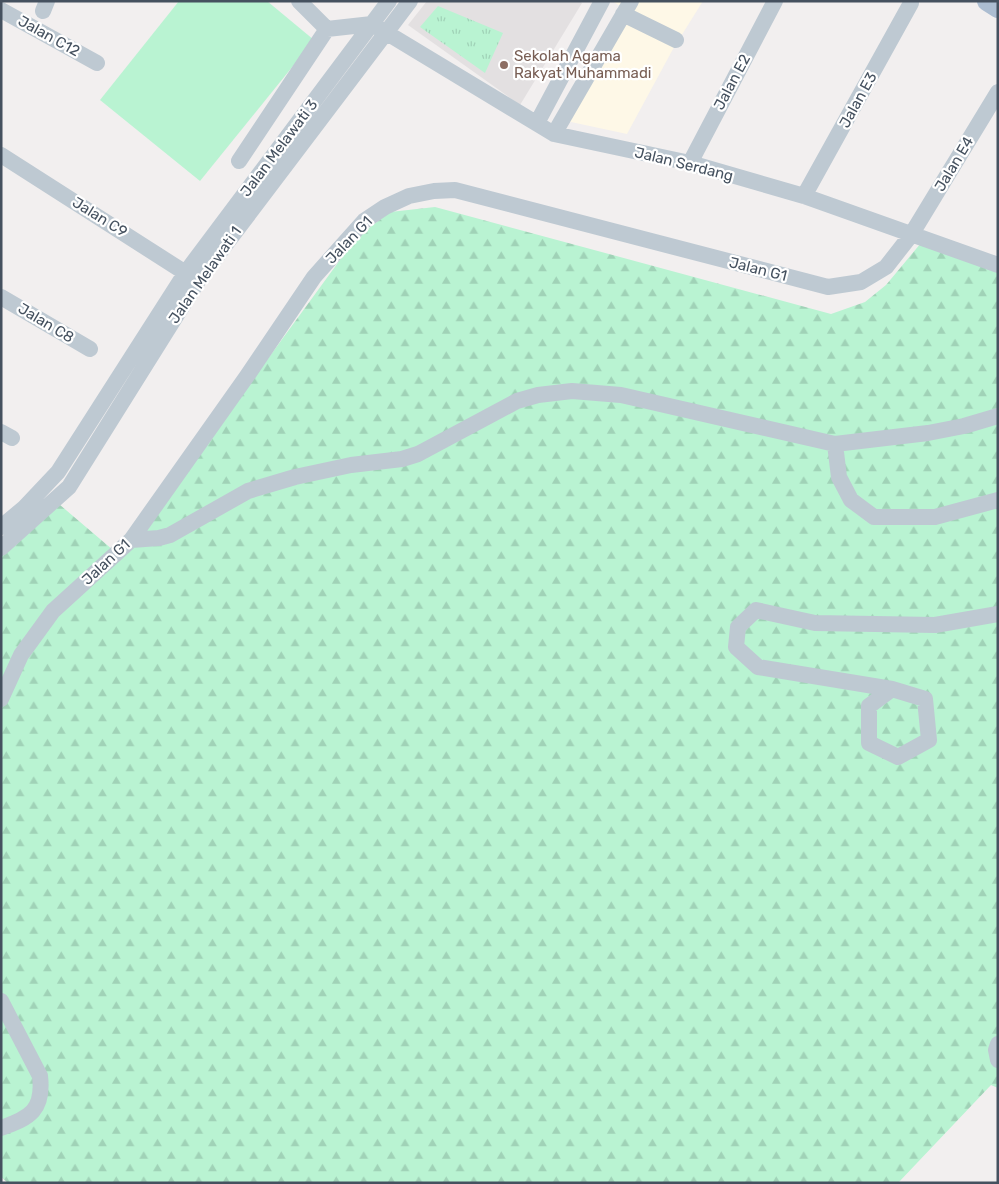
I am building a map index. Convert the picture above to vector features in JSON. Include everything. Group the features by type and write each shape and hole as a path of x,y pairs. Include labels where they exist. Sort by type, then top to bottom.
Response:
{"main road":[{"path":"987,1 998,8"}],"street":[{"path":"299,1 327,29 378,28 410,1"},
{"path":"378,28 389,1"},
{"name":"Jalan E2","path":"690,163 775,1"},
{"path":"537,123 599,2"},
{"name":"Jalan E3","path":"804,196 911,3"},
{"path":"554,134 627,8 676,40"},
{"name":"Jalan C12","path":"1,10 97,63"},
{"name":"Jalan Serdang","path":"378,28 554,134 690,163 804,196 911,236 998,265"},
{"name":"Jalan Melawati 3","path":"192,277 378,28"},
{"path":"239,161 327,29"},
{"name":"Jalan E4","path":"911,236 998,92"},
{"name":"Jalan C9","path":"1,155 192,277"},
{"name":"Jalan G1","path":"1,699 21,655 53,611 131,540 247,376 314,277 364,221 385,207 409,196 434,191 455,190 828,287 861,282 886,267 911,236"},
{"name":"Jalan Melawati 1","path":"1,527 24,508 58,472 192,277"},
{"name":"Jalan Melawati 1","path":"1,548 68,486 192,277"},
{"name":"Jalan C8","path":"1,297 90,349"},
{"path":"131,540 159,538 170,535 248,491 295,477 350,465 402,460 418,454 517,402 538,395 572,391 622,395 835,444 928,433 964,426 998,416"},
{"path":"835,444 839,477 851,500 874,517 935,517 998,500"},
{"path":"892,689 869,706 869,743 898,757 929,740 925,699 892,689 758,667 736,647 738,627 756,610 816,624 936,625 998,614"},
{"path":"1,1001 40,1076 41,1088 40,1101 29,1116 22,1121 1,1128"},
{"path":"998,1044 996,1050 998,1060"}],"shaded area":[{"name":"Sekolah Agama Rakyat Muhammadi","path":"427,1 579,1 582,3 520,105 408,25"},
{"path":"612,1 703,1 673,49 627,134 557,119 620,6"}],"green space":[{"path":"179,1 267,1 314,40 200,181 100,100"},
{"path":"438,6 503,33 485,73 420,27"},
{"path":"435,207 831,314 865,302 886,285 921,243 998,265 998,1088 991,1085 898,1183 8,1183 1,1177 1,556 53,499 113,550 248,386 356,238 390,212"}],"place":[{"name":"Sekolah Agama Rakyat Muhammadi","path":"504,65"}]}
